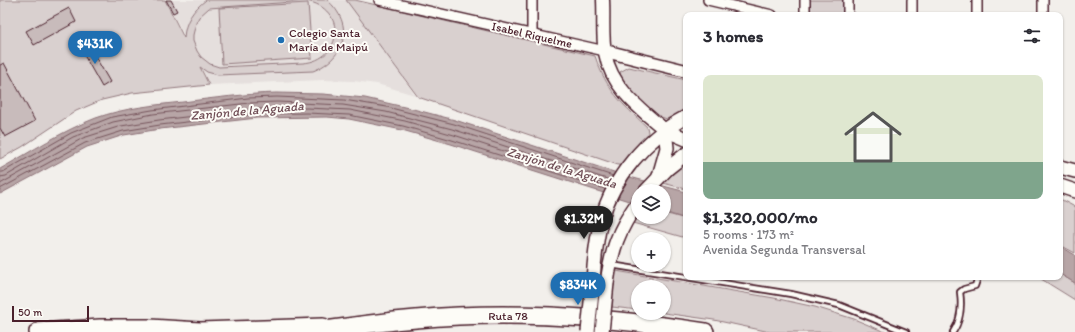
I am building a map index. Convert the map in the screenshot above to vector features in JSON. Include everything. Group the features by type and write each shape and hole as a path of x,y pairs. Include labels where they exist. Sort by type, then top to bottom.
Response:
{"highway":[{"name":"Ruta 78","path":"311,332 422,318 524,315 593,318 705,332"},
{"path":"38,332 100,328 150,328 200,331 306,326 344,327"}],"main road":[{"path":"588,332 598,235 606,204 629,165 642,150 665,130 683,119"},
{"path":"665,130 683,138"},
{"path":"657,178 666,154 667,144 665,130"},
{"path":"652,184 683,156"},
{"path":"1063,168 1075,171"},
{"path":"1063,189 1075,191"},
{"path":"602,332 610,265 618,235 631,212"}],"street":[{"name":"Isabel Riquelme","path":"378,0 532,34 683,70"},
{"path":"532,0 532,34"},
{"path":"604,0 605,51 612,74 622,89 644,112 665,130"},
{"path":"708,0 742,4 764,12"},
{"path":"805,0 805,12"},
{"path":"848,0 848,12"},
{"path":"912,0 912,12"},
{"path":"977,0 977,12"},
{"path":"1042,0 1043,12"},
{"path":"1063,190 1075,198"}],"lane":[{"path":"610,265 683,277"},
{"path":"703,280 790,294 839,305 906,332"},
{"path":"953,332 958,325 962,304 960,292 964,289 975,286 977,280"}],"shaded area":[{"path":"0,0 165,0 184,38 186,26 190,16 206,0 327,0 336,9 341,19 344,30 343,40 339,49 333,58 313,71 218,75 207,72 200,67 209,85 132,93 102,100 76,111 22,147 0,159","holes":["306,1 319,6 329,13 334,23 335,34 333,44 327,53 317,60 303,63 219,67 210,64 201,57 193,41 196,23 199,17 209,8"]},
{"name":"Colegio Santa María de Maipú","path":"166,0 349,0 415,95 377,84 353,81 323,80 210,85"},
{"path":"346,0 355,0 595,56 610,88 622,103 647,127 647,136 635,148 621,166 418,97"},
{"path":"807,0 844,0 844,12 807,12"},
{"path":"308,3 312,58 222,64 219,8"},
{"path":"629,67 683,79 683,111 667,119 658,116 635,97 622,83 620,72"},
{"path":"683,165 683,188 663,183"},
{"path":"1063,201 1075,207 1075,253 1063,247"},
{"path":"671,215 683,218 683,237 671,234 671,232 665,232 636,224 671,224"},
{"path":"616,271 669,280 631,280 631,309 612,307 613,286"},
{"path":"1063,276 1075,283 1075,300 1043,280 1063,280"},
{"path":"671,280 774,298 815,307 854,319 885,332 770,332 714,320 671,314"}],"water":[{"name":"Zanjón de la Aguada","path":"276,93 323,94 365,98 455,120 626,176 656,184 631,184 631,202 451,144 402,130 349,119 327,117 257,118 160,129 124,135 87,147 0,194 0,169 83,123 128,109 230,96"},
{"path":"671,188 683,191 683,218 671,214"},
{"path":"1063,248 1075,255 1075,283 1063,276"}],"building":[{"path":"166,0 171,0 177,11 173,13"},
{"path":"69,8 76,22 34,45 26,31"},
{"path":"88,44 110,82 102,87 80,48"},
{"path":"4,63 35,121 5,137 0,128 0,65"}],"place":[{"name":"Colegio Santa María de Maipú","path":"281,40"}]}
